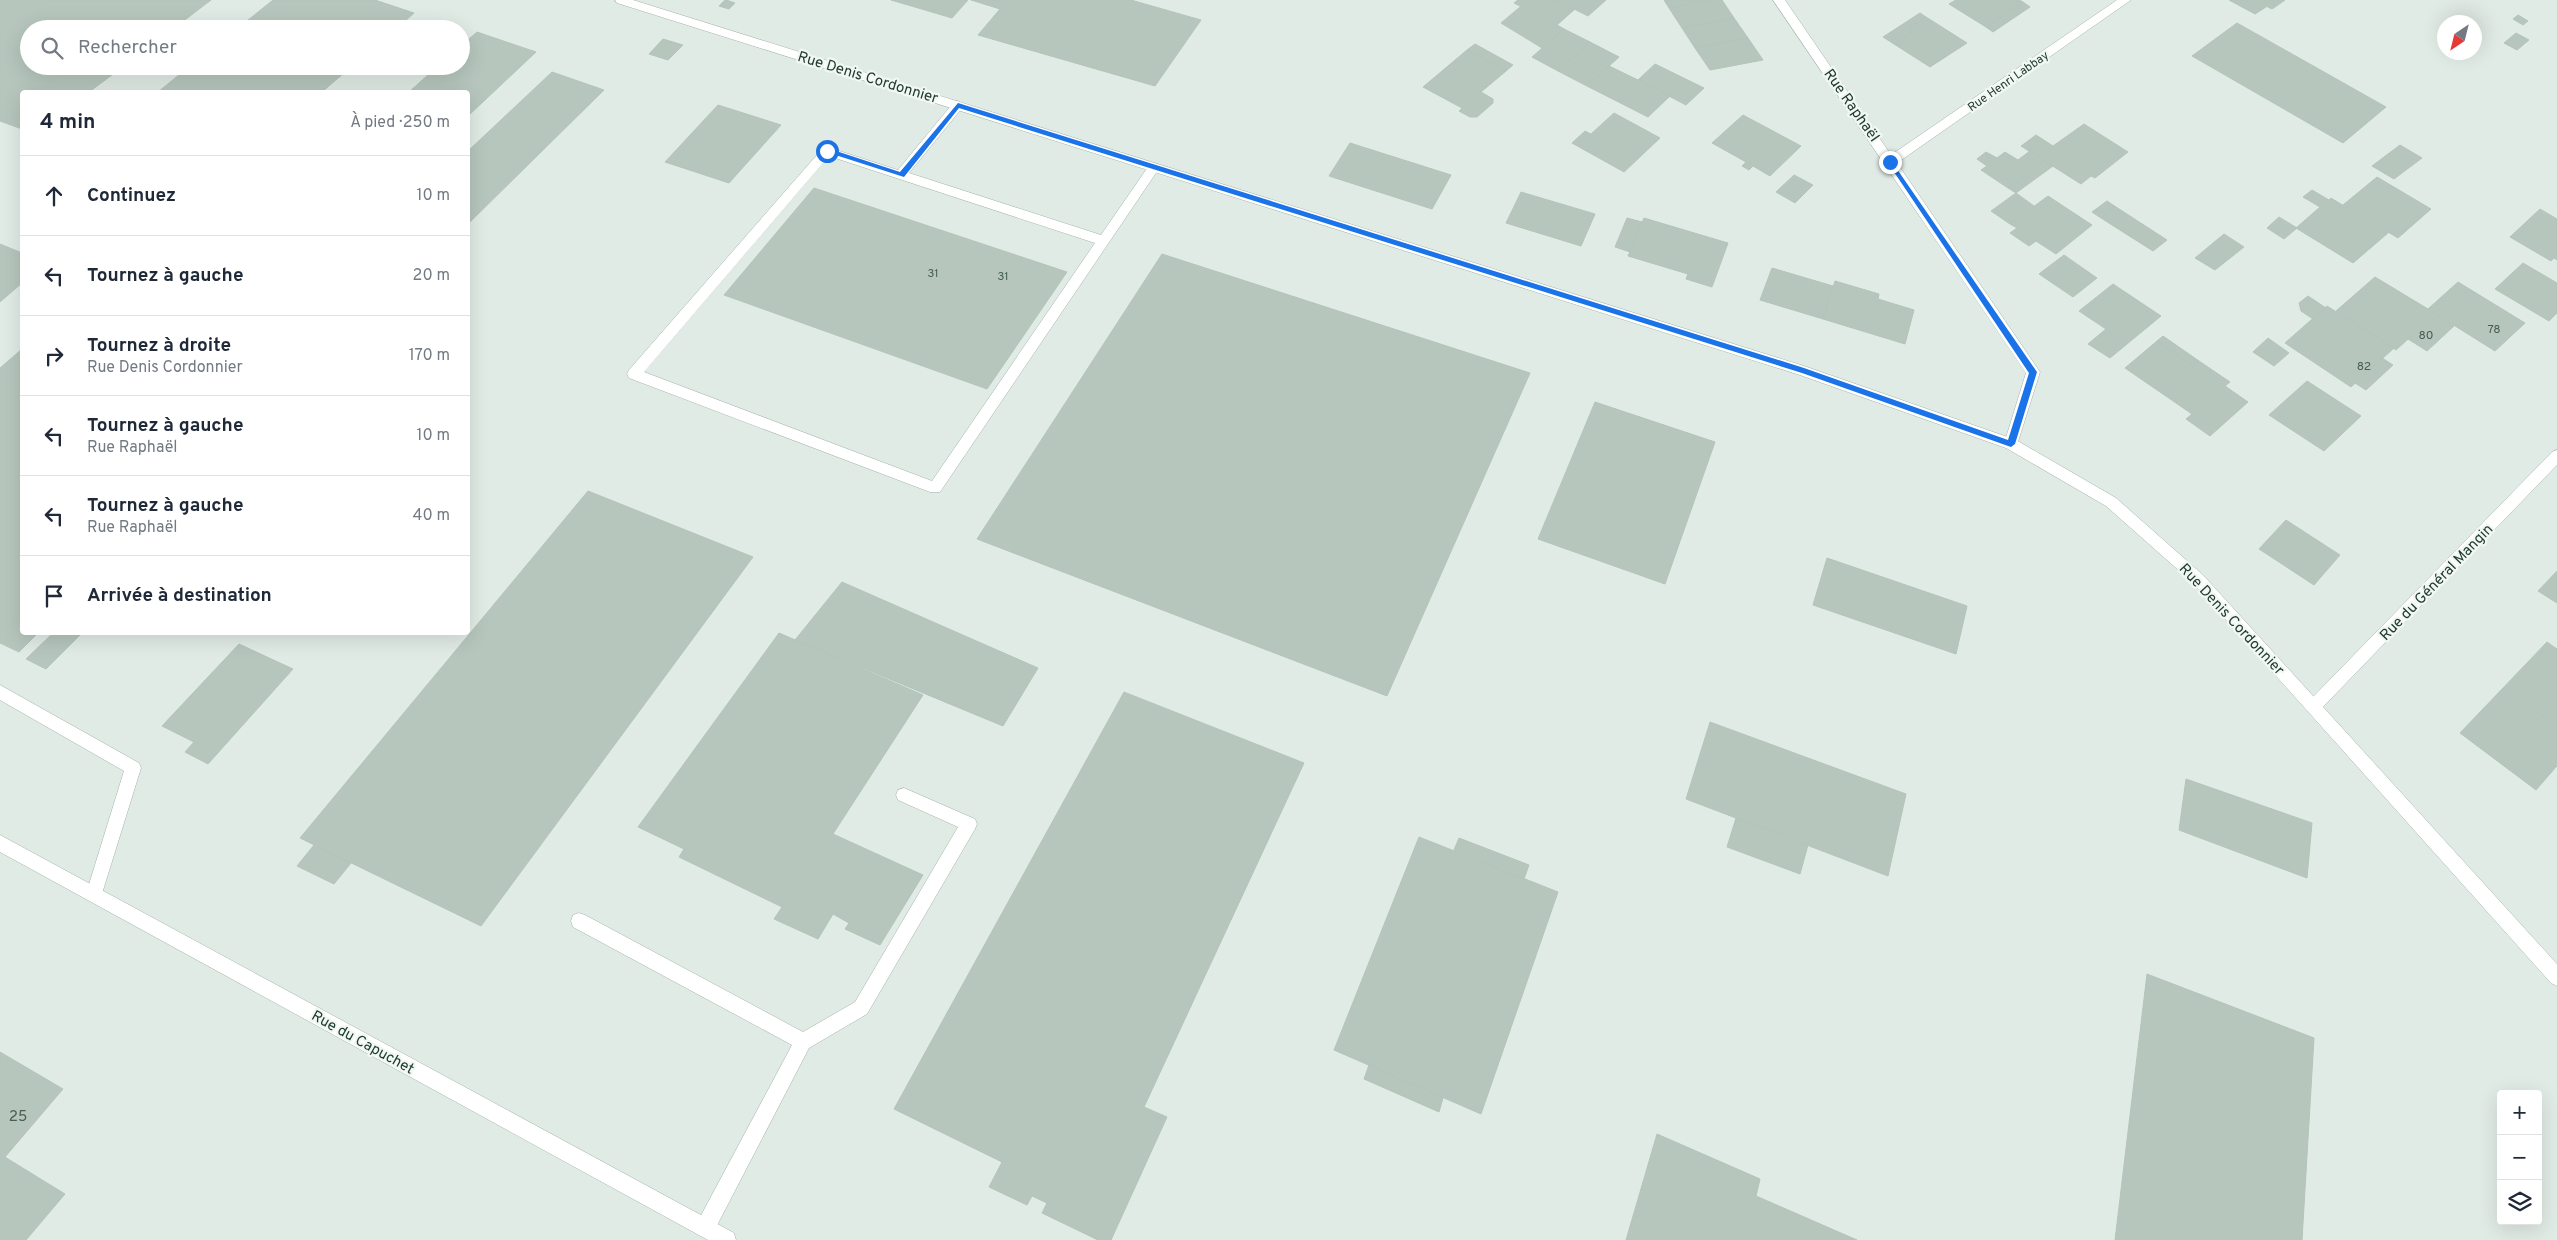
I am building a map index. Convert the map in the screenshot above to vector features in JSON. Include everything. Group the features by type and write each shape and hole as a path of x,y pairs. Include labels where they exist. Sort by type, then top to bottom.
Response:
{"street":[{"name":"Rue Denis Cordonnier","path":"621,0 1804,371 2011,444 2118,508 2198,579 2557,976"},
{"name":"Rue Raphaël","path":"1779,0 2033,372 2011,444"},
{"name":"Rue Henri Labbay","path":"1890,162 2125,0"},
{"path":"901,175 958,105"},
{"path":"1104,241 827,151 634,374 935,488 1104,241 1154,167"},
{"name":"Rue du Général Mangin","path":"2314,706 2557,456"},
{"path":"0,692 133,768 94,894"},
{"path":"705,1228 803,1042 861,1008 969,824 904,795"},
{"name":"Rue du Capuchet","path":"0,843 727,1240"},
{"path":"579,921 803,1042"}],"building":[{"path":"0,0 211,0 185,20 20,20 20,75 112,75 92,90 20,90 20,128 0,121"},
{"path":"273,0 375,0 414,13 406,20 248,20"},
{"path":"725,0 735,3 729,9 719,6"},
{"path":"891,0 968,0 952,18"},
{"path":"971,0 1131,0 1201,20 1155,86 978,35 1000,9"},
{"path":"1518,0 1556,0 1575,9 1557,25 1514,3"},
{"path":"1556,0 1606,0 1588,16"},
{"path":"1664,0 1709,0 1669,8"},
{"path":"1709,0 1722,0 1734,18 1682,28 1669,8"},
{"path":"1956,0 2019,0 2023,2 1986,27 1949,4"},
{"path":"2229,0 2254,0 2266,7 2255,14"},
{"path":"2254,0 2285,0 2272,9"},
{"path":"2023,2 2030,7 1993,32 1986,27"},
{"path":"1520,7 1564,29 1542,48 1501,23"},
{"path":"1920,13 1926,17 1908,28 1913,32 1894,44 1883,37"},
{"path":"2518,15 2528,21 2523,25 2513,19"},
{"path":"1926,17 1967,43 1930,67 1894,44 1913,32 1908,28"},
{"path":"1734,18 1748,38 1695,48 1682,28"},
{"path":"2237,23 2386,107 2343,143 2192,56"},
{"path":"1564,29 1590,42 1558,71 1532,57"},
{"path":"477,32 536,52 470,114 470,90 411,90 428,75 470,75 470,38"},
{"path":"2516,33 2529,40 2517,50 2504,43"},
{"path":"1748,38 1763,60 1710,70 1695,48"},
{"path":"663,39 683,45 668,60 649,54"},
{"path":"1590,42 1619,57 1587,86 1558,71"},
{"path":"1475,44 1513,65 1506,71 1467,50"},
{"path":"1467,50 1506,71 1462,108 1423,87"},
{"path":"1655,64 1704,88 1686,105 1638,80"},
{"path":"1609,66 1670,96 1648,117 1587,86"},
{"path":"552,72 604,90 470,222 470,149"},
{"path":"179,75 342,75 324,90 160,90"},
{"path":"1481,92 1493,99 1493,103 1477,117 1470,117 1459,111"},
{"path":"718,105 781,125 729,183 665,162"},
{"path":"1614,113 1660,138 1624,172 1572,143 1585,131 1591,134"},
{"path":"1743,115 1801,146 1770,176 1753,166 1749,170 1742,166 1746,162 1712,143"},
{"path":"2084,124 2128,152 2095,178 2091,176 2081,184 2021,146 2036,135 2053,146"},
{"path":"1350,143 1451,175 1432,209 1329,176"},
{"path":"2400,145 2422,158 2394,179 2372,166"},
{"path":"2030,151 2045,161 2008,188 1981,170 1987,166 1977,159 1986,152 1997,158 2005,152 2018,160"},
{"path":"2045,161 2053,166 2016,193 2008,188"},
{"path":"1794,175 1813,185 1795,203 1776,192"},
{"path":"2377,177 2431,209 2398,238 2343,205"},
{"path":"814,188 1067,272 987,389 724,295"},
{"path":"2312,190 2329,200 2331,198 2388,233 2353,263 2296,228 2320,207 2303,197"},
{"path":"1521,192 1595,214 1581,246 1506,223"},
{"path":"2016,193 2034,206 2010,224 1991,211"},
{"path":"2048,196 2092,225 2056,254 2036,241 2029,246 2010,233 2017,228 2010,224"},
{"path":"2107,201 2116,207 2101,218 2092,212"},
{"path":"2116,207 2167,240 2153,251 2101,218"},
{"path":"2540,209 2557,219 2557,260 2554,258 2551,261 2510,237"},
{"path":"2279,217 2297,228 2284,239 2267,228"},
{"path":"1627,218 1642,222 1630,252 1615,247"},
{"path":"1644,218 1728,243 1712,287 1686,279 1688,274 1628,256"},
{"path":"2224,234 2244,247 2215,270 2195,258"},
{"path":"0,244 20,252 20,285 0,302"},
{"path":"1162,254 1530,373 1387,696 977,539"},
{"path":"2064,255 2097,278 2073,297 2039,274"},
{"path":"2523,263 2557,283 2557,313 2549,321 2495,289"},
{"path":"1772,268 1833,286 1823,319 1760,300"},
{"path":"2375,277 2454,326 2427,351 2408,339 2396,350 2336,311"},
{"path":"1835,281 1879,294 1878,299 1914,310 1905,344 1823,319"},
{"path":"2458,282 2525,323 2495,351 2428,309"},
{"path":"2113,284 2161,316 2110,358 2088,344 2106,329 2079,311"},
{"path":"2308,296 2326,308 2313,319 2301,311 2299,303"},
{"path":"2327,306 2394,348 2351,387 2285,343"},
{"path":"2163,336 2199,361 2193,366 2157,341"},
{"path":"2268,338 2289,353 2274,366 2253,352"},
{"path":"2157,341 2193,366 2199,361 2230,382 2225,386 2248,402 2210,436 2186,419 2192,414 2125,368"},
{"path":"20,351 20,635 36,635 19,652 0,643 0,368"},
{"path":"2382,358 2393,365 2366,390 2355,383"},
{"path":"2307,381 2361,416 2324,451 2269,415"},
{"path":"1595,402 1715,442 1665,584 1538,539"},
{"path":"588,491 753,557 481,926 300,838"},
{"path":"2286,520 2340,555 2314,585 2259,549"},
{"path":"1827,558 1967,606 1956,654 1813,605"},
{"path":"2557,571 2557,603 2538,591"},
{"path":"842,582 1038,668 1003,726 795,640"},
{"path":"779,633 923,695 833,834 923,875 880,945 845,929 849,923 833,914 818,939 774,919 782,907 679,857 684,849 638,827"},
{"path":"51,635 80,635 46,669 26,659"},
{"path":"2547,642 2557,649 2557,727 2503,688"},
{"path":"239,644 293,669 208,764 185,752 194,742 162,726"},
{"path":"2503,688 2557,727 2557,744 2544,758 2556,767 2536,790 2460,733"},
{"path":"1124,692 1304,763 1144,1107 1167,1117 1111,1240 1098,1240 1042,1213 1047,1203 1032,1196 1027,1205 989,1187 1002,1162 894,1109"},
{"path":"1710,722 1906,794 1888,876 1686,799"},
{"path":"2557,744 2557,766 2556,767 2544,758"},
{"path":"2186,779 2312,823 2307,878 2179,830"},
{"path":"1736,818 1808,845 1800,874 1727,847"},
{"path":"1419,837 1558,892 1481,1114 1334,1050"},
{"path":"1459,838 1529,865 1524,879 1454,850"},
{"path":"314,845 351,863 334,884 297,866"},
{"path":"2147,974 2314,1038 2302,1240 2115,1240"},
{"path":"0,1052 63,1089 5,1157 0,1154"},
{"path":"1369,1065 1443,1098 1439,1112 1364,1079"},
{"path":"1657,1134 1760,1179 1756,1196 1857,1240 1626,1240"},
{"path":"0,1154 65,1194 26,1240 0,1240"}],"route":[{"path":"827,151 901,175 958,105 1804,371 1960,424 2011,444 2033,372 1890,162"}]}
